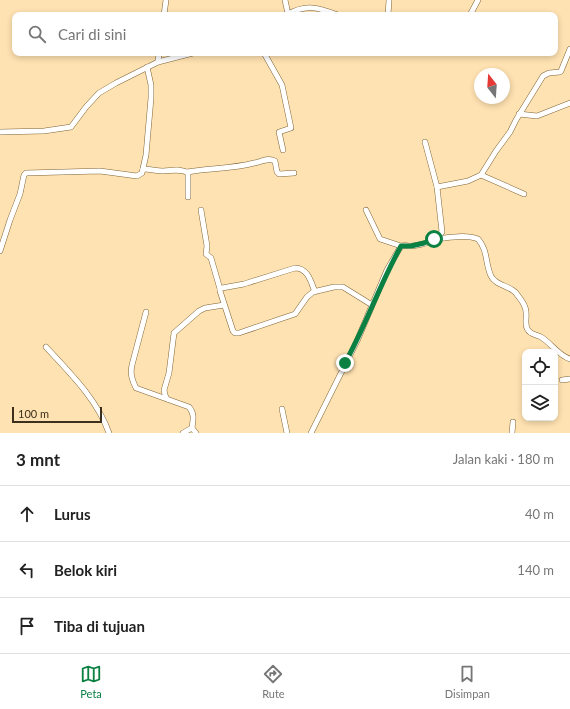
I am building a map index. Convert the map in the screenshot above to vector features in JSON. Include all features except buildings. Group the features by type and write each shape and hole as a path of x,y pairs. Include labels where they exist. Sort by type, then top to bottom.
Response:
{"street":[{"path":"164,12 166,0"},
{"path":"284,0 287,12"},
{"path":"388,12 389,0"},
{"path":"472,12 478,0"},
{"path":"292,12 313,7 330,12"},
{"path":"437,187 468,181 481,176 496,151 510,132 519,114 543,76 549,73 561,71 570,48"},
{"path":"158,62 159,56"},
{"path":"0,132 44,131 71,127 99,93 158,62 181,56"},
{"path":"266,56 282,85 291,128 279,132 283,150"},
{"path":"0,251 20,194 24,175 26,173 100,171 137,176 142,173 146,155 151,98 151,85 147,67"},
{"path":"519,114 537,116 570,103"},
{"path":"425,142 437,187 442,228 442,232 434,239"},
{"path":"143,169 164,171 182,170 187,172 208,168 236,167 269,160 275,161 277,172 279,174 294,173"},
{"path":"187,172 188,197"},
{"path":"481,176 524,194"},
{"path":"201,210 207,246 206,254 211,258 224,305 235,333 239,333 295,314 307,297 315,292 339,286 372,305"},
{"path":"366,210 380,239 401,246 417,244 434,239 456,237 478,239 484,248 489,271 495,281 510,287 523,302 526,311 526,326 528,331 531,334 542,337 570,359"},
{"path":"311,433 357,341 387,270 401,246"},
{"path":"220,289 244,284 292,268 300,268 308,276 315,292"},
{"path":"167,399 164,390 169,373 174,333 199,311 205,308 224,305"},
{"path":"146,312 130,373 132,380 136,388 189,407 193,416 192,428 196,433"},
{"path":"46,347 77,380 94,405 109,433"},
{"path":"562,380 570,379"},
{"path":"282,409 288,433"},
{"path":"512,433 513,422"},
{"path":"183,433 192,428"}],"route":[{"path":"345,363 357,341 387,270 401,246 411,246 434,239"}]}
